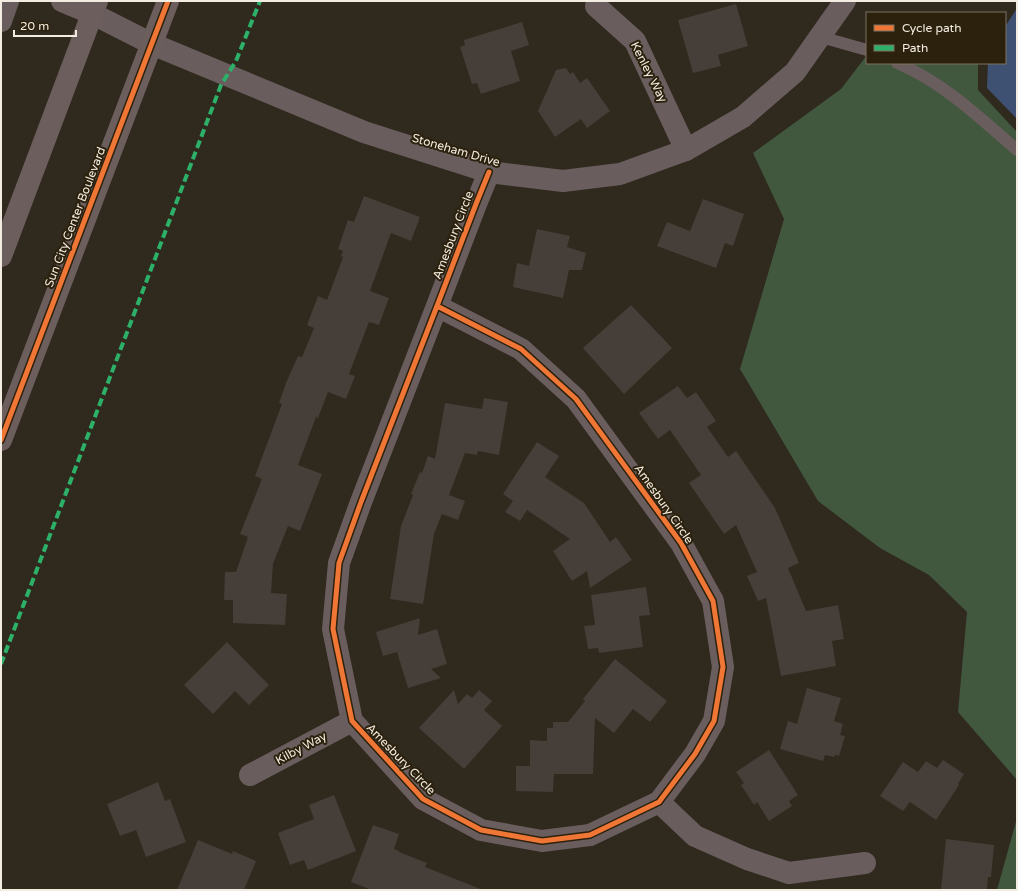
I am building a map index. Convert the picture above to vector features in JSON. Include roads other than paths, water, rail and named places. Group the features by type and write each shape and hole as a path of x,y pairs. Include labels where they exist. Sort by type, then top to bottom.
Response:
{"main road":[{"path":"1,256 95,8 62,1"},
{"name":"Sun City Center Boulevard","path":"1,440 168,1"}],"street":[{"path":"1,21 8,1"},
{"name":"Stoneham Drive","path":"95,8 152,44 364,132 489,172 563,181 620,174 686,150 743,117 795,72 845,1"},
{"name":"Kenley Way","path":"596,6 635,41 686,150"},
{"name":"Amesbury Circle","path":"437,306 521,349 576,399 681,543 713,601 722,667 714,721 695,754 659,802 590,835 542,840 481,830 423,799 352,721 333,629 339,563 437,306 489,172"},
{"name":"Kilby Way","path":"250,775 352,721"},
{"path":"659,802 695,836 747,859 789,873 865,863"}],"lane":[{"path":"821,37 866,50"},
{"path":"900,64 910,68 957,99 1017,150"}],"water":[{"path":"1017,8 1017,119 987,88 988,64 1006,64 1006,25"}]}
